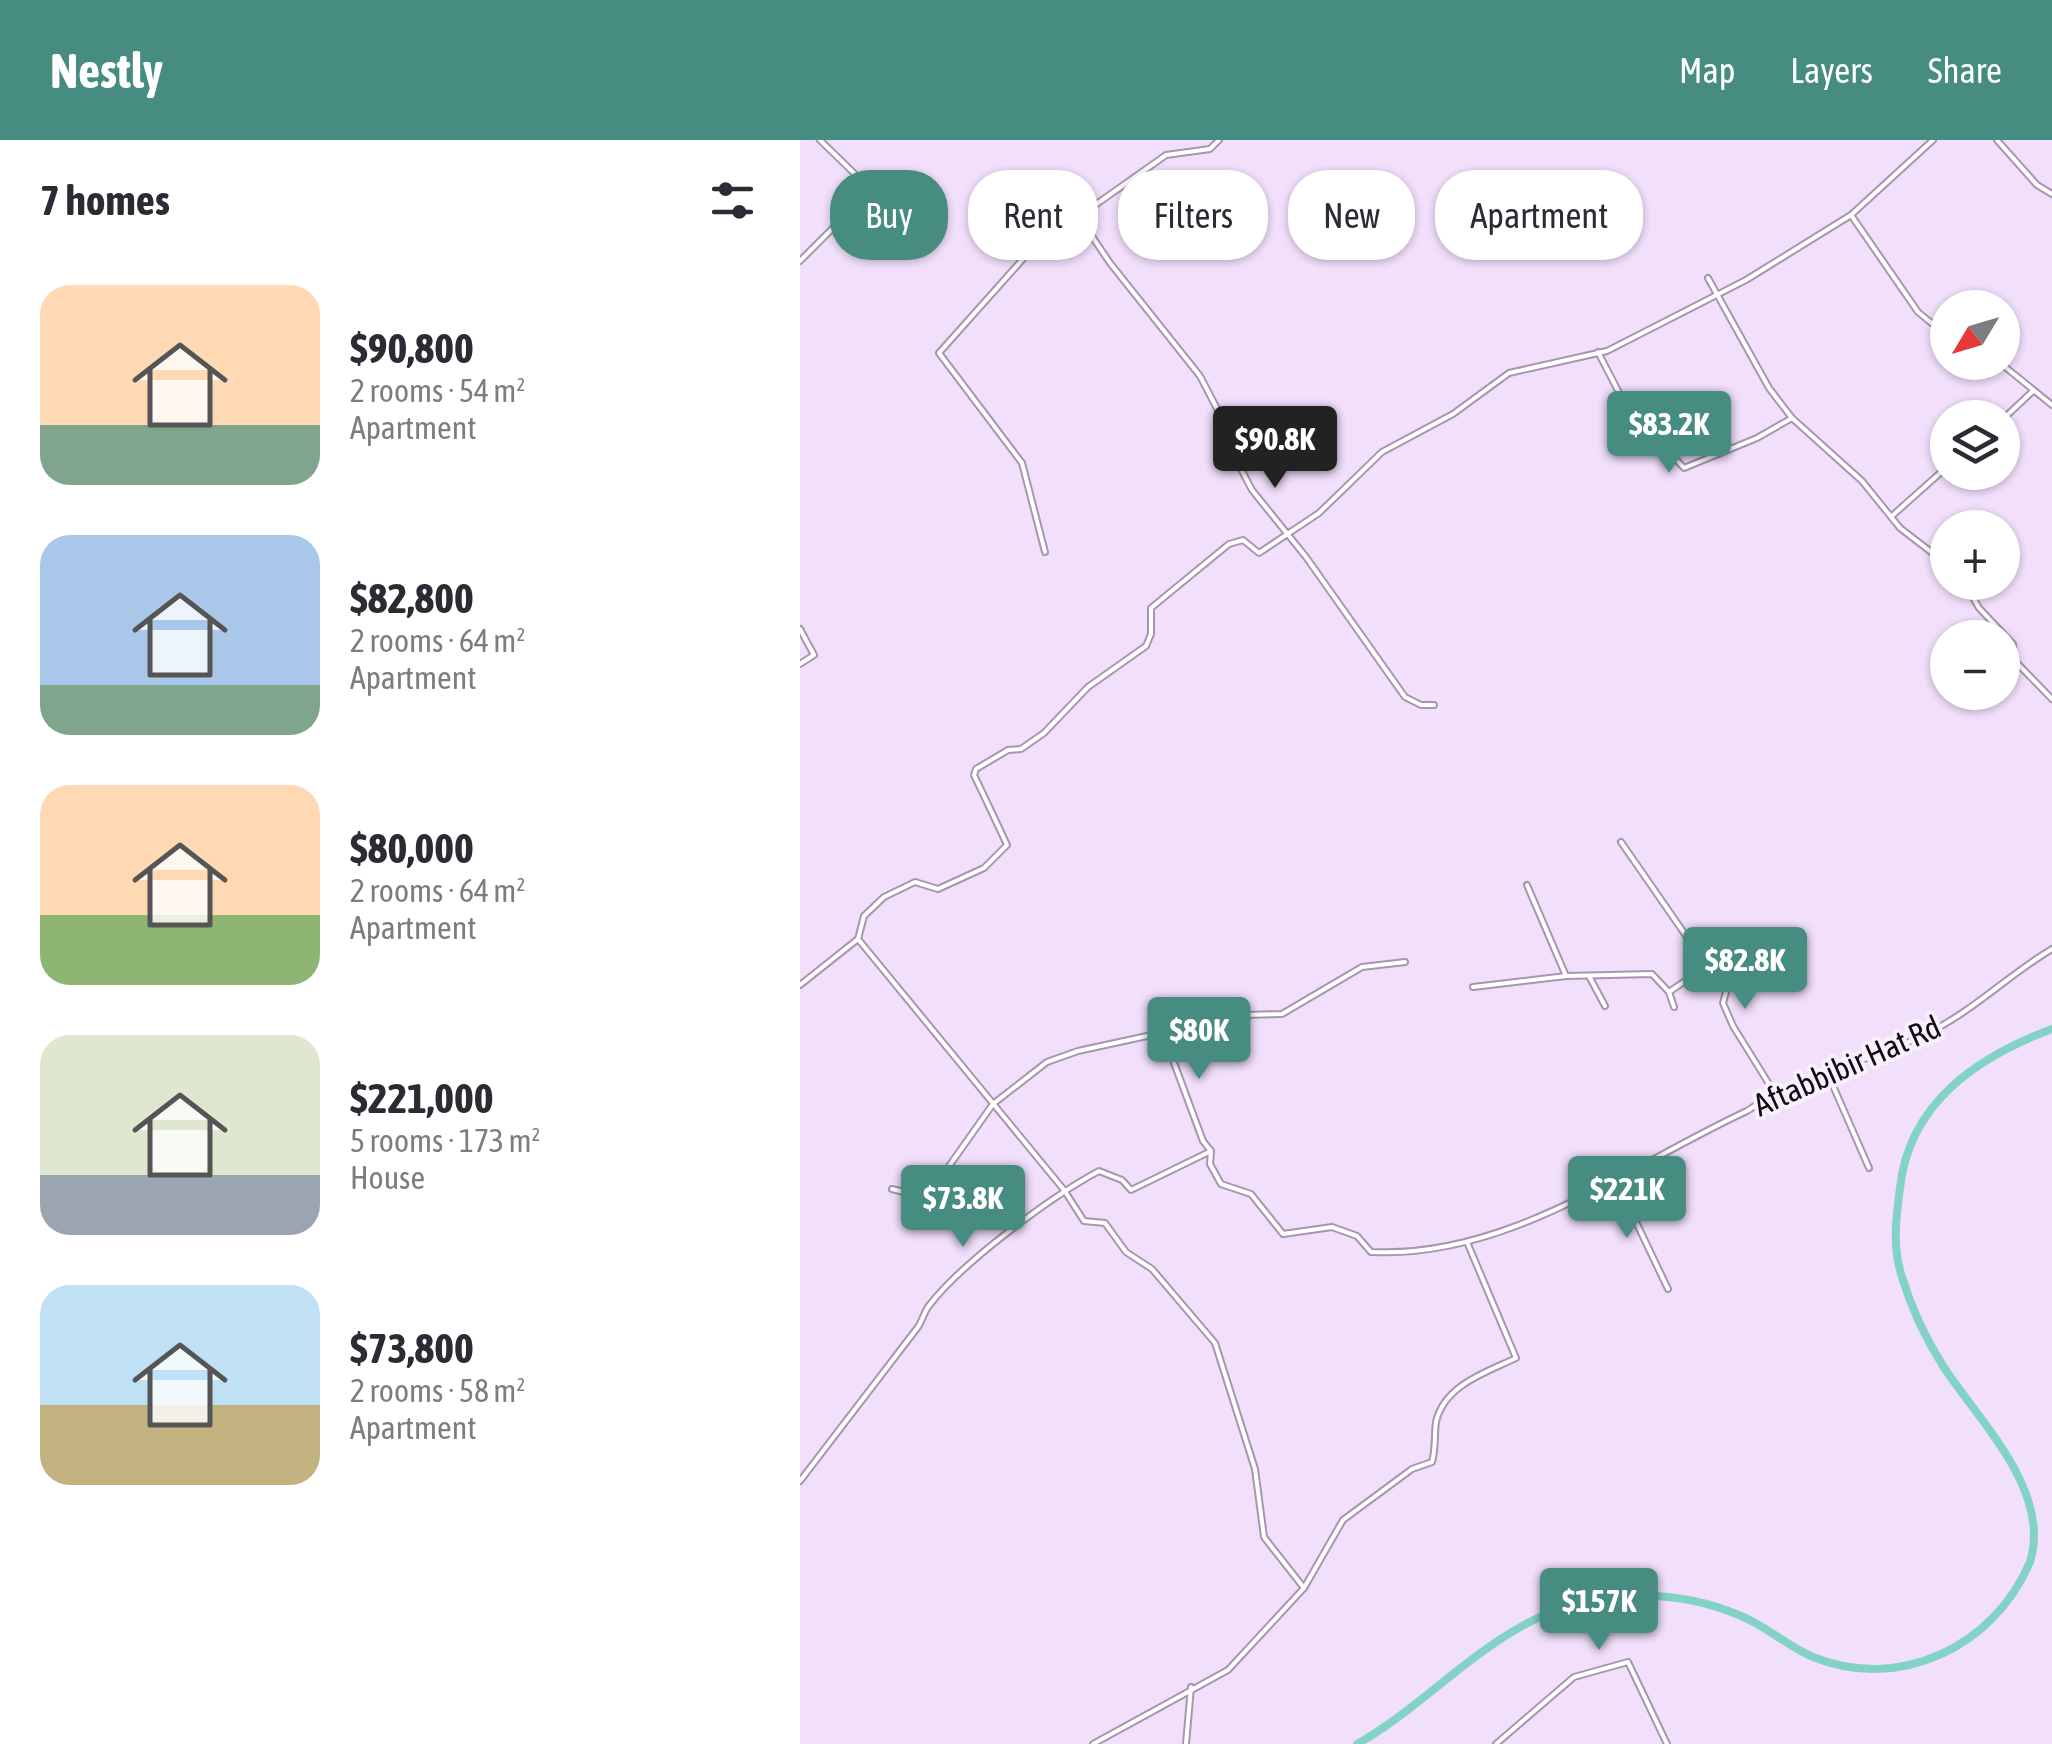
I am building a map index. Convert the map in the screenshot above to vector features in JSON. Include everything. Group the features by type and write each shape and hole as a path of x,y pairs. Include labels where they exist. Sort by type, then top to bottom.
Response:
{"street":[{"path":"800,260 860,200 860,178 820,140"},
{"path":"1098,204 1166,156 1210,150 1220,140"},
{"path":"800,985 858,939 864,916 872,905 896,888 915,882 938,888 984,868 1005,848 1006,840 983,801 982,787 974,774 976,769 1008,750 1021,749 1044,733 1088,688 1146,646 1151,608 1229,544 1244,540 1259,553 1289,536 1382,452 1453,414 1508,373 1608,351 1746,280 1851,216 1933,140"},
{"path":"1998,140 2037,185 2052,194"},
{"path":"1851,216 1918,312 1930,322"},
{"path":"1098,245 1200,376 1226,424 1241,473 1404,697 1434,704"},
{"path":"1023,260 939,353 1022,463 1046,552"},
{"path":"1708,278 1769,388 1792,418 1893,514 1911,538 1930,552"},
{"path":"1598,352 1626,406 1684,468 1758,438 1792,418"},
{"path":"2020,379 2052,405"},
{"path":"2020,403 2033,390"},
{"path":"1893,514 1930,482"},
{"path":"1974,600 2013,644 2014,660 2052,700"},
{"path":"800,628 814,654 800,664"},
{"path":"1621,842 1708,966"},
{"path":"1527,885 1566,976"},
{"path":"858,939 1064,1190 1084,1221 1106,1224 1126,1252 1152,1269 1209,1334 1239,1412 1254,1469 1264,1538 1280,1553 1304,1588"},
{"name":"Aftabbibir Hat Rd","path":"1211,1151 1210,1164 1221,1184 1249,1192 1283,1234 1332,1228 1358,1236 1371,1252 1431,1250 1467,1242 1616,1180 1746,1112 1774,1092 1869,1060 1932,1031 2052,949"},
{"path":"892,1190 924,1197 930,1193 993,1104 1057,1058 1242,1015 1282,1014 1362,968 1405,962"},
{"path":"1669,992 1708,966 1714,967 1726,992 1723,1003 1733,1026 1774,1092"},
{"path":"1473,987 1566,976 1652,974 1669,992 1674,1007"},
{"path":"1589,976 1605,1006"},
{"path":"800,1481 918,1328 926,1309 958,1276 1064,1190 1099,1171 1122,1180 1131,1190 1211,1151 1203,1141 1163,1033"},
{"path":"1827,1071 1870,1168"},
{"path":"1616,1180 1668,1288"},
{"path":"1092,1744 1228,1670 1304,1588 1342,1520 1398,1479 1432,1462 1436,1420 1445,1402 1464,1383 1516,1358 1467,1242"},
{"path":"1496,1744 1574,1677 1628,1662 1667,1744"},
{"path":"1186,1744 1192,1687"}],"waterway":[{"path":"1357,1744 1501,1638 1565,1607 1601,1599 1654,1596 1707,1604 1750,1620 1813,1657 1878,1669 1910,1665 1940,1654 1968,1639 1993,1618 2014,1592 2030,1562 2034,1535 2031,1509 2008,1458 1943,1366 1920,1323 1899,1266 1897,1210 1906,1158 1932,1108 1973,1069 2052,1029"}]}
